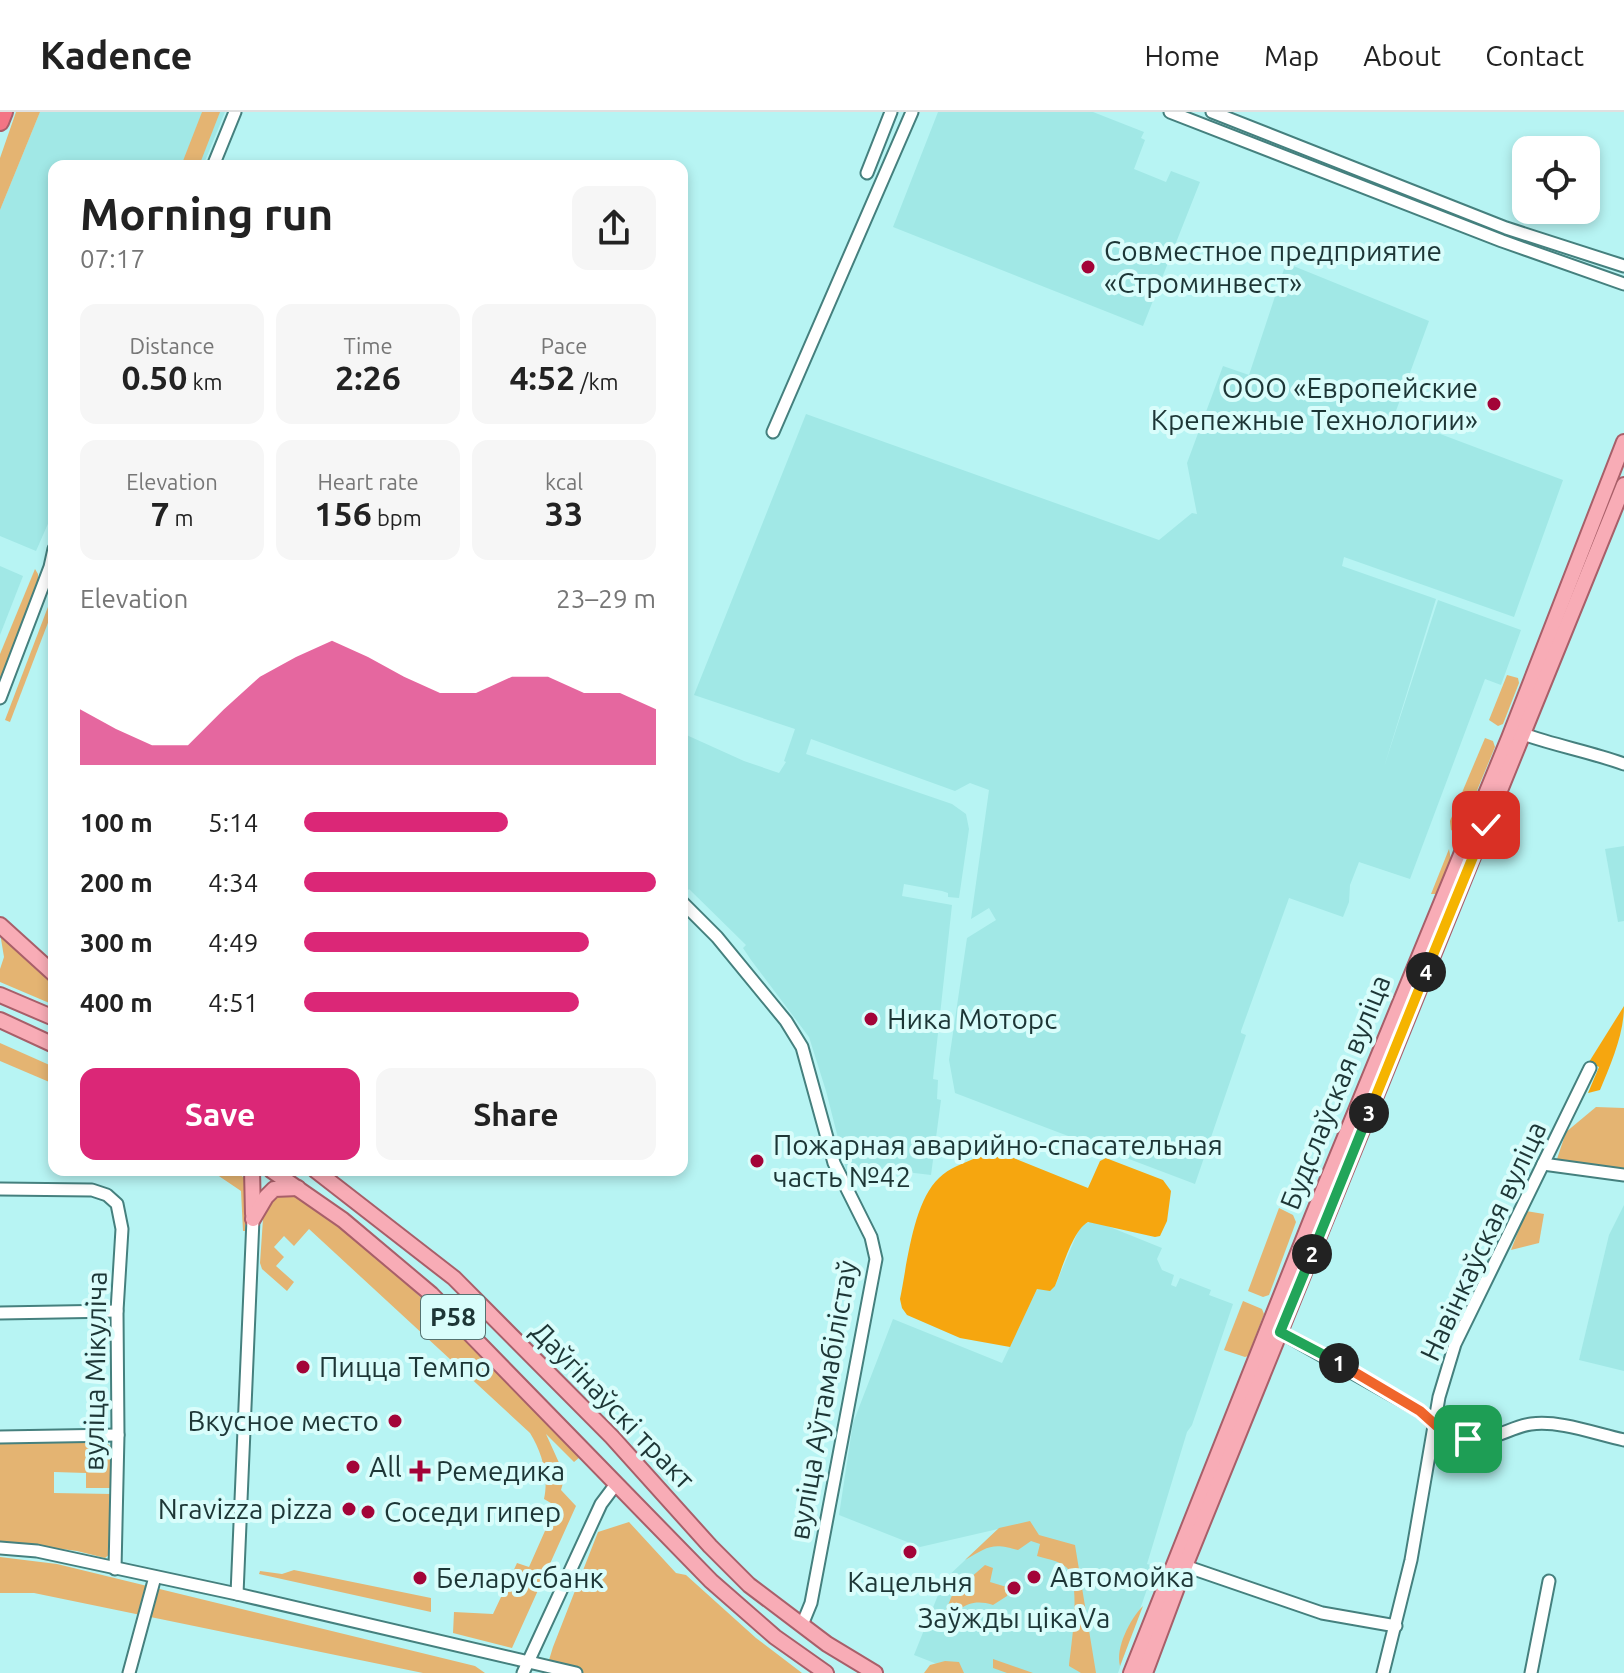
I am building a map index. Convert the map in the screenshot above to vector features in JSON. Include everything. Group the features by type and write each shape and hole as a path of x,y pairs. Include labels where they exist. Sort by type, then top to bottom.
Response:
{"highway":[{"path":"0,122 4,112"}],"main road":[{"name":"Будслаўская вуліца","path":"1131,1673 1286,1282 1509,738 1624,442"},
{"name":"Будслаўская вуліца","path":"1145,1673 1185,1566 1624,485"},
{"path":"0,925 48,969"},
{"path":"0,995 48,1015"},
{"path":"0,1020 48,1042"},
{"path":"252,1176 253,1219"},
{"name":"Даўгінаўскі тракт","path":"280,1176 343,1220 431,1294 711,1581 775,1637 826,1673"},
{"name":"Даўгінаўскі тракт","path":"323,1176 454,1278 749,1585 802,1625 875,1673"},
{"path":"253,1219 274,1189 298,1188"},
{"path":"616,1484 635,1464"}],"street":[{"path":"215,160 235,112"},
{"path":"867,173 891,112"},
{"path":"773,432 912,112"},
{"path":"1170,112 1502,241 1624,284"},
{"path":"1212,112 1506,228 1624,266"},
{"path":"0,698 48,575"},
{"path":"1523,734 1624,764"},
{"name":"вуліца Аўтамабілістаў","path":"688,908 717,937 786,1021 802,1047 834,1163 871,1237 876,1259 811,1603 802,1625"},
{"name":"Навінкаўская вуліца","path":"1383,1673 1396,1626 1439,1397 1455,1344 1590,1068"},
{"path":"1543,1164 1624,1175"},
{"name":"вуліца Мікуліча","path":"0,1189 92,1190 107,1195 117,1204 120,1215 115,1569"},
{"path":"237,1594 253,1219"},
{"path":"0,1313 117,1311"},
{"path":"1280,1332 1420,1411 1449,1437"},
{"path":"1420,1411 1430,1409 1439,1397"},
{"path":"1431,1450 1439,1441 1449,1437 1485,1438 1535,1423 1624,1440"},
{"path":"0,1437 118,1435"},
{"path":"525,1667 601,1504 616,1484"},
{"path":"0,1548 37,1551 237,1594 525,1667 576,1673"},
{"path":"1185,1566 1322,1613 1396,1626"},
{"path":"129,1673 155,1577"},
{"path":"1531,1673 1549,1581"}],"shaded area":[{"path":"16,112 40,112 0,210 0,158"},
{"path":"40,112 225,112 205,160 48,160 48,524 36,551 0,536 0,210"},
{"path":"202,112 220,112 201,160 183,160"},
{"path":"938,112 1093,112 1144,132 1141,138 1145,140 1134,169 1166,182 1171,171 1200,182 1143,326 893,227"},
{"path":"1286,263 1429,321 1393,419 1395,417 1563,480 1514,617 1344,557 1342,566 1436,599 1384,767 1438,600 1521,630 1501,685 1485,679 1410,879 1359,862 1343,917 1289,898 1241,1031 1246,1035 1195,1184 955,1093 949,1060 967,938 996,920 989,908 971,919 989,790 970,783 955,791 811,739 806,754 952,804 966,814 969,829 959,898 948,897 948,893 942,891 904,884 902,896 952,905 933,1079 938,1080 937,1099 941,1100 931,1175 881,1169 880,1182 849,1181 809,1037 751,960 743,948 746,945 688,890 688,736 779,773 786,762 795,729 694,695 806,414 1159,540 1192,513 1197,514 1187,463 1223,366 1249,375"},
{"path":"0,566 23,576 0,635"},
{"path":"35,569 38,584 0,682 0,654"},
{"path":"48,607 48,623 10,722 5,720"},
{"path":"1507,675 1518,678 1519,683 1503,724 1498,726 1489,720"},
{"path":"1485,738 1493,741 1495,747 1459,834 1451,830 1450,821"},
{"path":"1624,846 1624,921 1618,922 1605,849"},
{"path":"1449,849 1451,860 1436,894 1431,894"},
{"path":"0,933 48,977 48,1002 0,982 4,957"},
{"path":"1624,1006 1619,1038 1600,1090 1588,1093 1599,1067 1589,1062"},
{"path":"0,1043 48,1064 48,1081 0,1061"},
{"path":"1596,1107 1624,1108 1624,1171 1557,1159 1566,1132"},
{"path":"978,1157 1011,1157 1088,1188 1100,1161 1106,1158 1163,1180 1171,1191 1167,1221 1160,1236 1155,1237 1088,1222 1073,1241 1055,1286 1050,1291 1037,1289 1010,1347 960,1338 907,1315 900,1299 912,1235 930,1189 947,1171"},
{"path":"219,1176 242,1176 246,1179 245,1231 243,1231 241,1191"},
{"path":"286,1191 365,1248 403,1281 477,1351 580,1457 574,1462 546,1434 565,1476 561,1490 576,1506 512,1648 453,1633 454,1612 493,1614 517,1563 529,1567 556,1506 544,1499 545,1473 534,1440 309,1229 294,1246 284,1236 274,1247 284,1257 276,1266 294,1282 287,1291 262,1269 265,1200"},
{"path":"1624,1205 1624,1371 1579,1360 1609,1235"},
{"path":"1279,1208 1293,1215 1296,1222 1269,1295 1263,1297 1248,1291"},
{"path":"1526,1211 1544,1214 1539,1243 1511,1250"},
{"path":"1090,1222 1162,1248 1157,1259 1162,1270 1174,1275 1171,1285 1176,1287 1180,1278 1211,1290 1209,1295 1233,1304 1187,1432 1147,1564 1155,1566 1118,1673 960,1673 914,1655 944,1580 998,1529 920,1547 839,1515 853,1423 893,1319 1002,1363 1037,1289 1055,1286 1077,1234 1082,1225"},
{"path":"1243,1301 1262,1309 1264,1314 1245,1357 1224,1350"},
{"path":"100,1438 113,1448 112,1488 86,1488 86,1473 54,1472 54,1493 112,1494 111,1553 105,1558 77,1551 0,1541 0,1441"},
{"path":"1030,1521 1039,1535 1075,1545 1096,1673 1081,1673 1069,1666 1074,1585 1066,1567 1037,1556 1040,1544 1031,1541 1018,1550 990,1547 965,1560 999,1528"},
{"path":"629,1522 676,1573 686,1575 756,1638 802,1673 545,1673 598,1532"},
{"path":"0,1557 57,1564 475,1666 485,1673 423,1673 34,1593 0,1593"},
{"path":"985,1565 993,1568 990,1582 1010,1588 1007,1596 993,1605 977,1603 964,1606 940,1625 953,1593"},
{"path":"294,1570 431,1598 431,1612 259,1574 260,1571 282,1574"},
{"path":"1143,1606 1120,1666 1125,1634"},
{"path":"993,1659 1033,1673 1007,1673 993,1668"},
{"path":"945,1661 959,1662 964,1673 924,1673 930,1665"}],"place":[{"name":"Совместное предприятие «Строминвест»","path":"1088,267"},
{"name":"ООО «Европейские Крепежные Технологии»","path":"1494,404"},
{"name":"Ника Моторс","path":"871,1019"},
{"name":"Пожарная аварийно-спасательная часть №42","path":"757,1161"},
{"name":"Пицца Темпо","path":"303,1367"},
{"name":"Вкусное место","path":"395,1421"},
{"name":"All","path":"353,1467"},
{"name":"Ремедика","path":"420,1471"},
{"name":"Nravizza pizza","path":"349,1509"},
{"name":"Соседи гипер","path":"368,1512"},
{"name":"Кацельня","path":"910,1552"},
{"name":"Автомойка","path":"1034,1577"},
{"name":"Беларусбанк","path":"420,1578"},
{"name":"Заўжды цікаVа","path":"1014,1588"}],"route":[{"path":"1468,1439 1449,1437 1420,1411 1280,1332 1486,825"}]}
